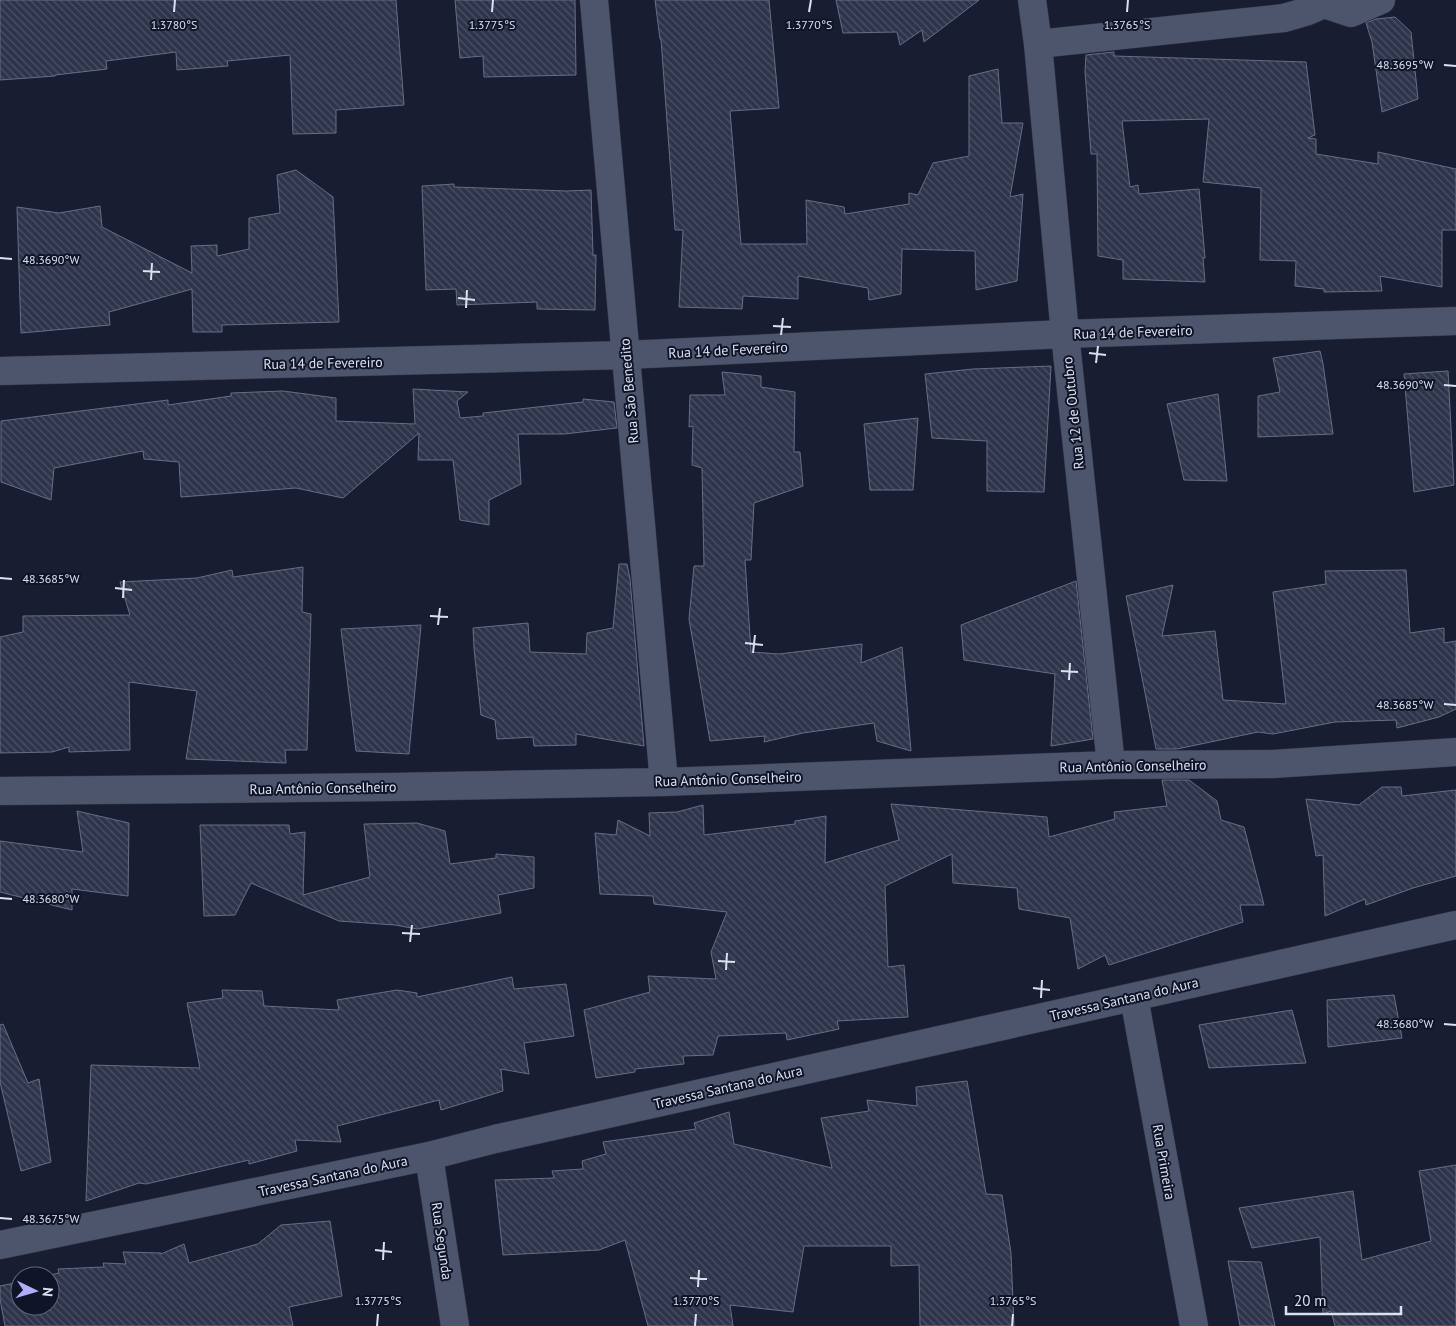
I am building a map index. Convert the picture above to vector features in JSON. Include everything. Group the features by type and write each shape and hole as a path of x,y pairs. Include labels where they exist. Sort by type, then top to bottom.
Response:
{"street":[{"name":"Rua São Benedito","path":"594,0 664,782"},
{"name":"Rua 12 de Outubro","path":"1032,0 1038,44 1065,334 1112,765"},
{"path":"1038,44 1284,18 1324,4 1351,13 1381,0"},
{"name":"Rua 14 de Fevereiro","path":"0,371 626,355 1065,334 1456,321"},
{"name":"Rua Antônio Conselheiro","path":"0,791 664,782 1112,765 1273,764 1456,752"},
{"name":"Travessa Santana do Aura","path":"0,1245 429,1156 495,1139 1456,925"},
{"name":"Rua Primeira","path":"1134,997 1194,1326"},
{"name":"Rua Segunda","path":"429,1156 454,1326"}],"building":[{"path":"0,0 396,0 404,105 336,110 336,133 293,134 290,55 227,61 228,66 177,70 176,52 106,61 107,69 55,76 0,80"},
{"path":"455,0 575,0 576,75 484,77 483,56 460,58"},
{"path":"655,0 769,0 779,108 730,111 741,244 807,244 806,200 844,207 845,214 909,204 909,193 918,195 933,163 969,156 969,76 998,69 1002,123 1023,123 1010,197 1023,194 1017,281 976,290 975,251 902,249 901,294 869,300 868,288 798,276 798,299 743,296 742,309 679,307 683,230 675,230 661,39"},
{"path":"836,0 979,0 924,42 922,30 900,45 897,32 843,33"},
{"path":"1395,17 1411,32 1418,99 1382,112 1372,42 1366,23 1376,19"},
{"path":"1114,52 1114,56 1306,62 1315,135 1308,138 1316,139 1316,154 1378,164 1378,152 1456,169 1456,230 1442,230 1442,287 1380,276 1382,291 1324,292 1324,289 1295,286 1296,261 1260,260 1261,188 1203,182 1209,119 1122,121 1130,187 1138,185 1139,194 1199,189 1205,258 1203,258 1205,282 1123,279 1123,260 1098,256 1097,154 1091,154 1085,71 1086,55"},
{"path":"296,170 333,197 339,322 222,325 222,332 193,332 192,289 109,312 110,325 21,333 17,207 59,213 100,206 102,227 192,273 191,246 217,245 217,256 249,249 249,218 280,213 277,175"},
{"path":"454,184 454,187 566,191 591,190 593,255 596,255 595,310 537,309 537,302 457,305 456,289 426,290 422,186"},
{"path":"1320,351 1333,434 1258,437 1258,396 1280,392 1273,358"},
{"path":"1051,366 1044,492 987,491 987,441 932,438 925,374 973,369"},
{"path":"1448,371 1454,485 1414,492 1404,374"},
{"path":"722,372 761,376 761,387 795,392 794,452 800,452 803,486 754,503 751,560 745,560 751,652 779,654 862,644 861,663 902,647 911,751 877,741 874,723 803,733 764,742 765,736 710,741 689,619 694,566 704,566 702,468 692,465 693,426 689,427 690,395 725,395"},
{"path":"413,389 468,392 457,401 460,418 483,416 483,413 583,402 583,399 614,402 617,428 564,434 518,434 521,484 489,500 489,525 460,520 453,460 418,460 419,433 343,498 296,488 181,497 179,462 144,459 143,451 54,468 51,500 1,482 1,421 168,400 168,405 231,396 231,393 283,391 336,398 336,421 415,424"},
{"path":"1218,394 1227,481 1184,480 1167,404"},
{"path":"918,418 913,490 870,490 864,424"},
{"path":"619,564 627,564 630,579 644,746 576,734 576,745 534,746 533,737 497,739 495,720 481,715 473,628 528,623 530,652 586,654 587,633 613,628"},
{"path":"303,567 302,612 311,614 307,750 285,750 286,763 186,759 197,691 129,682 130,750 69,752 69,747 52,752 0,753 0,637 23,632 23,616 130,615 120,582 197,578 232,570 233,577"},
{"path":"1406,570 1410,633 1444,628 1444,643 1456,641 1456,709 1439,717 1397,728 1396,720 1335,722 1273,734 1258,732 1177,749 1156,749 1126,596 1173,585 1162,636 1215,631 1223,700 1286,704 1273,592 1326,584 1325,571"},
{"path":"1076,581 1093,739 1051,746 1055,674 964,660 961,625"},
{"path":"421,625 409,754 356,751 341,629"},
{"path":"1162,780 1189,780 1217,801 1221,820 1244,827 1264,905 1240,905 1243,922 1109,965 1105,955 1078,969 1070,918 1019,909 1017,888 953,883 952,854 885,886 888,967 904,965 908,1017 837,1021 839,1029 787,1040 786,1033 718,1036 713,1055 683,1056 684,1064 635,1069 635,1072 596,1078 584,1010 650,992 648,976 716,979 711,952 727,912 654,904 653,896 600,894 595,833 616,835 618,820 650,836 649,813 677,812 703,805 704,835 795,824 795,821 826,816 825,863 899,840 891,804 1047,817 1049,837 1115,819 1114,812 1167,806"},
{"path":"1382,787 1401,787 1402,796 1456,790 1456,876 1413,888 1366,905 1365,899 1325,916 1323,855 1316,856 1306,799 1359,805"},
{"path":"77,811 129,823 128,896 72,889 72,910 0,892 0,841 83,852"},
{"path":"417,823 445,831 450,864 496,858 496,854 534,857 534,888 498,895 501,913 417,929 395,925 339,921 251,883 235,915 204,916 200,825 289,825 290,834 305,832 303,895 370,877 364,824"},
{"path":"512,977 514,989 566,984 574,1036 524,1043 529,1074 501,1069 503,1091 441,1110 439,1100 337,1126 341,1142 295,1140 297,1151 249,1164 249,1160 146,1184 139,1183 86,1201 91,1065 200,1068 187,1003 223,998 222,990 262,991 264,1006 339,1010 337,1000 397,990 417,993 417,997"},
{"path":"1394,995 1402,1038 1328,1047 1327,1000"},
{"path":"1292,1010 1306,1063 1209,1068 1199,1025"},
{"path":"3,1024 28,1083 39,1079 51,1162 21,1171 0,1082 0,1025"},
{"path":"967,1081 986,1194 1002,1195 1011,1253 1014,1326 920,1326 919,1265 891,1266 891,1246 804,1246 793,1312 730,1305 733,1326 648,1326 625,1240 599,1250 503,1255 495,1180 554,1178 552,1171 583,1169 582,1161 606,1154 603,1142 696,1129 694,1123 729,1112 734,1144 832,1168 821,1118 869,1111 867,1100 917,1106 916,1087"},
{"path":"1456,1165 1456,1326 1335,1326 1331,1311 1323,1314 1320,1237 1252,1248 1239,1208 1353,1191 1362,1260 1431,1241 1419,1171"},
{"path":"330,1221 342,1296 289,1307 293,1326 5,1326 0,1299 0,1286 10,1284 10,1316 60,1316 60,1269 104,1267 103,1263 126,1264 123,1252 161,1254 184,1244 189,1263 258,1244 281,1225"},
{"path":"1228,1261 1261,1262 1275,1326 1240,1326"}]}
